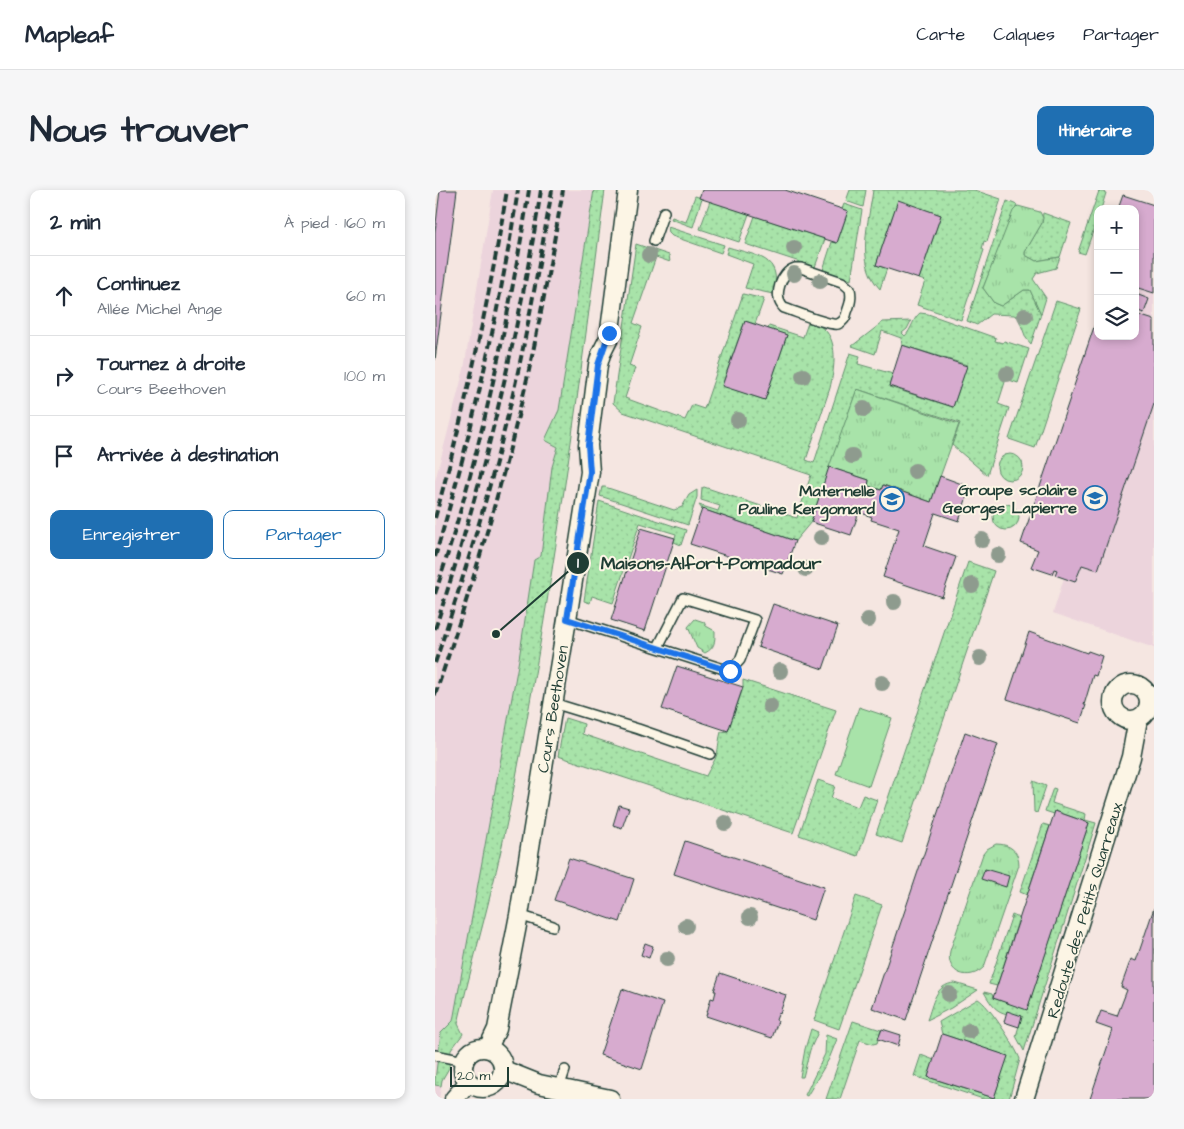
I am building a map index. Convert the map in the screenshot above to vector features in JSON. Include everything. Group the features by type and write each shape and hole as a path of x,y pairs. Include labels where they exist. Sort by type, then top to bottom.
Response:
{"street":[{"name":"Cours Beethoven","path":"488,1048 497,1029 519,915 590,472 588,445 598,365 609,338 628,190"},
{"name":"Redoute des Petits Quarreaux","path":"1024,1099 1131,757 1138,719"},
{"path":"454,1099 490,1087 501,1078 503,1063 500,1056 488,1048 472,1051 463,1065 464,1074 478,1090"},
{"path":"503,1070 539,1084 611,1099"}],"lane":[{"path":"654,241 664,212"},
{"path":"801,268 847,285 852,299 845,318 839,324 830,324 784,308 778,300 778,292 784,276 790,269 801,268"},
{"path":"567,619 730,671 740,660 755,620 683,598 658,648"},
{"path":"553,703 638,729 710,754"},
{"path":"519,915 553,926"},
{"path":"435,1055 464,1061"},
{"path":"559,1088 565,1070"}],"shaded area":[{"path":"493,190 594,190 559,410 545,440 558,446 552,467 541,556 534,560 519,659 439,1099 435,1099 435,481 464,369"},
{"name":"Groupe scolaire Georges Lapierre","path":"1139,288 1154,293 1154,648 1053,613 1064,578 1031,567 1037,550 1021,543 1094,327 1094,340 1139,340"}],"green space":[{"path":"594,190 605,190 562,507 537,665 502,846 458,1024 463,1034 451,1050 449,1068 442,1080 441,1086 435,1085 441,1033 453,1021 519,659 534,560 541,556 552,467 558,447 545,440 559,410"},
{"path":"850,190 866,190 863,207 846,201"},
{"path":"873,190 974,190 1001,199 987,242 984,241 982,249 984,250 961,320 917,305 925,281 919,279 941,215 898,201 876,265 887,268 880,289 872,278 868,267 866,241"},
{"path":"1099,191 1106,193 1102,205 1094,205"},
{"path":"695,196 702,198 693,227 671,219 672,217 686,222"},
{"path":"710,201 749,214 739,242 700,229"},
{"path":"1007,201 1017,205 983,288 994,303 1001,306 1024,290 1030,290 1041,314 1031,344 1026,338 1018,317 1014,315 991,314 977,325 967,321"},
{"path":"844,204 862,210 851,280 823,270 832,242 837,243 848,211 842,209"},
{"path":"1018,206 1040,212 1043,218 1025,255 1036,261 1060,257 1056,268 1037,273 1033,279 1046,298 1041,314 1030,290 1024,290 1001,306 994,303 983,288 1013,211"},
{"path":"1094,206 1094,228 1085,254 1078,252"},
{"path":"1043,213 1071,223 1060,257 1036,261 1025,255 1025,252 1042,223"},
{"path":"755,216 825,239 815,267 745,244"},
{"path":"668,227 724,245 721,253 672,236 669,233"},
{"path":"636,244 669,255 670,262 656,257 633,323 642,327 629,366 635,368 625,398 685,420 692,405 704,409 743,294 764,299 755,324 745,321 722,385 765,400 787,335 768,329 769,326 803,337 808,323 820,326 826,331 831,338 833,346 834,364 830,388 806,460 814,463 850,353 860,356 858,364 893,374 889,387 953,407 967,365 902,345 901,338 882,331 875,354 852,346 883,322 911,321 907,329 902,333 905,336 920,313 928,314 996,338 995,341 1003,343 1004,341 1029,349 1018,383 1006,379 998,404 1009,408 987,475 952,445 960,423 857,389 811,522 795,541 702,509 699,505 718,511 720,506 701,500 702,488 704,487 797,518 811,475 623,412 613,403"},
{"path":"728,247 757,256 771,265 775,272 773,294 745,288 753,264 726,254"},
{"path":"1056,301 1081,309 1035,448 1009,439"},
{"path":"857,389 959,424 931,502 883,485 881,490 868,486 869,480 829,467"},
{"path":"1010,454 1019,458 1023,467 1019,476 1010,480 1001,476 997,467 1001,458"},
{"path":"602,487 674,510 682,507 689,495 697,490 697,497 688,525 600,496"},
{"path":"599,501 686,530 681,545 674,542 676,534 640,523 613,603 592,596 590,603 584,601"},
{"path":"1006,504 1015,508 1019,517 1015,526 1006,530 997,526 993,517 997,508"},
{"path":"968,562 994,571 902,843 876,834"},
{"path":"695,619 704,622 706,626 715,631 714,644 705,653 697,648 688,627"},
{"path":"743,680 836,710 793,833 558,756 565,718 584,724 582,734 706,776 716,756 721,732 728,731 743,688"},
{"path":"859,707 892,718 869,786 836,774"},
{"path":"818,780 835,786 831,798 858,807 863,795 877,800 858,856 799,835"},
{"path":"1033,781 1046,786 1037,813 1034,812"},
{"path":"1053,788 1056,789 1052,803 1086,814 1085,820 1096,823 1024,1051 1016,1036 1022,1016 999,1011 991,1004 984,992 992,994 993,998 1027,1009 1089,823 1055,811 1054,814 1045,811"},
{"path":"1043,824 1050,826 1027,895 1020,892"},
{"path":"996,844 1005,845 1013,849 1019,860 1019,865 984,967 978,972 966,975 955,970 951,965 949,959 950,951 983,854 987,849"},
{"path":"856,896 882,905 839,1029 814,1020"},
{"path":"1012,915 1019,918 997,986 989,984"},
{"path":"955,983 978,990 951,1008 927,1020 939,991 948,984"},
{"path":"978,999 989,1009 1001,1026 1020,1059 1009,1099 983,1099 914,1076 921,1055 934,1060 928,1077 994,1098 1007,1056 942,1034 939,1022"},
{"path":"853,1021 881,1030 877,1043 873,1044 860,1040 840,1099 826,1099"},
{"path":"811,1029 818,1032 810,1050 803,1077 800,1077 805,1049"},
{"path":"826,1035 837,1039 829,1059 807,1096 805,1095 825,1054"}],"building":[{"path":"440,190 457,190 435,360 435,232"},
{"path":"702,190 785,190 848,211 837,243 699,198"},
{"path":"1123,195 1154,205 1154,293 1139,288 1139,205 1119,205"},
{"path":"898,200 941,215 919,279 876,265"},
{"path":"1139,295 1149,299 1144,313 1139,311"},
{"name":"Groupe scolaire Georges Lapierre","path":"1139,315 1154,320 1154,404 1098,570 1082,565 1075,582 1055,575 1057,570 1054,569 1052,574 1031,567 1038,550 1021,543 1094,327 1094,340 1139,340"},
{"path":"745,321 787,335 765,400 722,386"},
{"path":"902,345 967,366 953,407 889,386"},
{"path":"829,467 869,480 868,486 881,490 883,485 931,502 940,476 970,487 959,521 935,513 924,546 956,557 942,597 883,577 899,529 871,520 872,517 859,512 851,535 811,522"},
{"path":"702,509 795,541 783,574 690,544"},
{"path":"641,528 675,538 645,631 611,620"},
{"path":"773,604 838,626 823,669 758,647"},
{"path":"1029,632 1087,653 1088,651 1102,656 1096,676 1093,675 1080,723 1007,699"},
{"path":"677,666 743,687 728,731 662,709"},
{"path":"965,732 998,744 906,1020 872,1008"},
{"path":"619,805 629,808 622,828 613,825"},
{"path":"1055,811 1089,823 1027,1010 993,998"},
{"path":"685,841 824,887 813,920 674,874"},
{"path":"569,858 634,879 620,922 554,900"},
{"path":"985,869 1009,876 1006,887 981,879"},
{"path":"1154,908 1154,1099 1090,1099 1113,1030 1096,1024 1101,1011 1117,1016 1127,990 1121,987 1131,959 1136,961"},
{"path":"645,943 653,946 649,958 641,955"},
{"path":"720,973 786,995 776,1020 778,1021 772,1038 706,1016 711,998 714,999 716,991 714,991"},
{"path":"622,989 663,1003 642,1069 600,1055"},
{"path":"1007,1011 1022,1016 1019,1027 1004,1022"},
{"path":"882,1029 901,1035 898,1046 878,1039"},
{"path":"942,1034 1008,1056 994,1098 928,1077"}],"railway":[{"path":"435,518 476,355 507,190"},
{"path":"435,557 483,375 502,283 518,190"},
{"path":"435,594 465,495 490,394 521,241 529,190"},
{"path":"435,629 468,521 497,412 510,357 541,190"},
{"path":"435,663 475,538 509,413 527,328 552,190"},
{"path":"435,695 461,617 507,459 537,332 563,190"}],"place":[{"name":"Groupe scolaire Georges Lapierre","path":"1095,498"},
{"name":"Maternelle Pauline Kergomard","path":"892,499"},
{"name":"Maisons-Alfort-Pompadour","path":"496,634"}],"route":[{"path":"609,333 609,338 598,365 589,430 590,472 567,619 730,671"}]}
